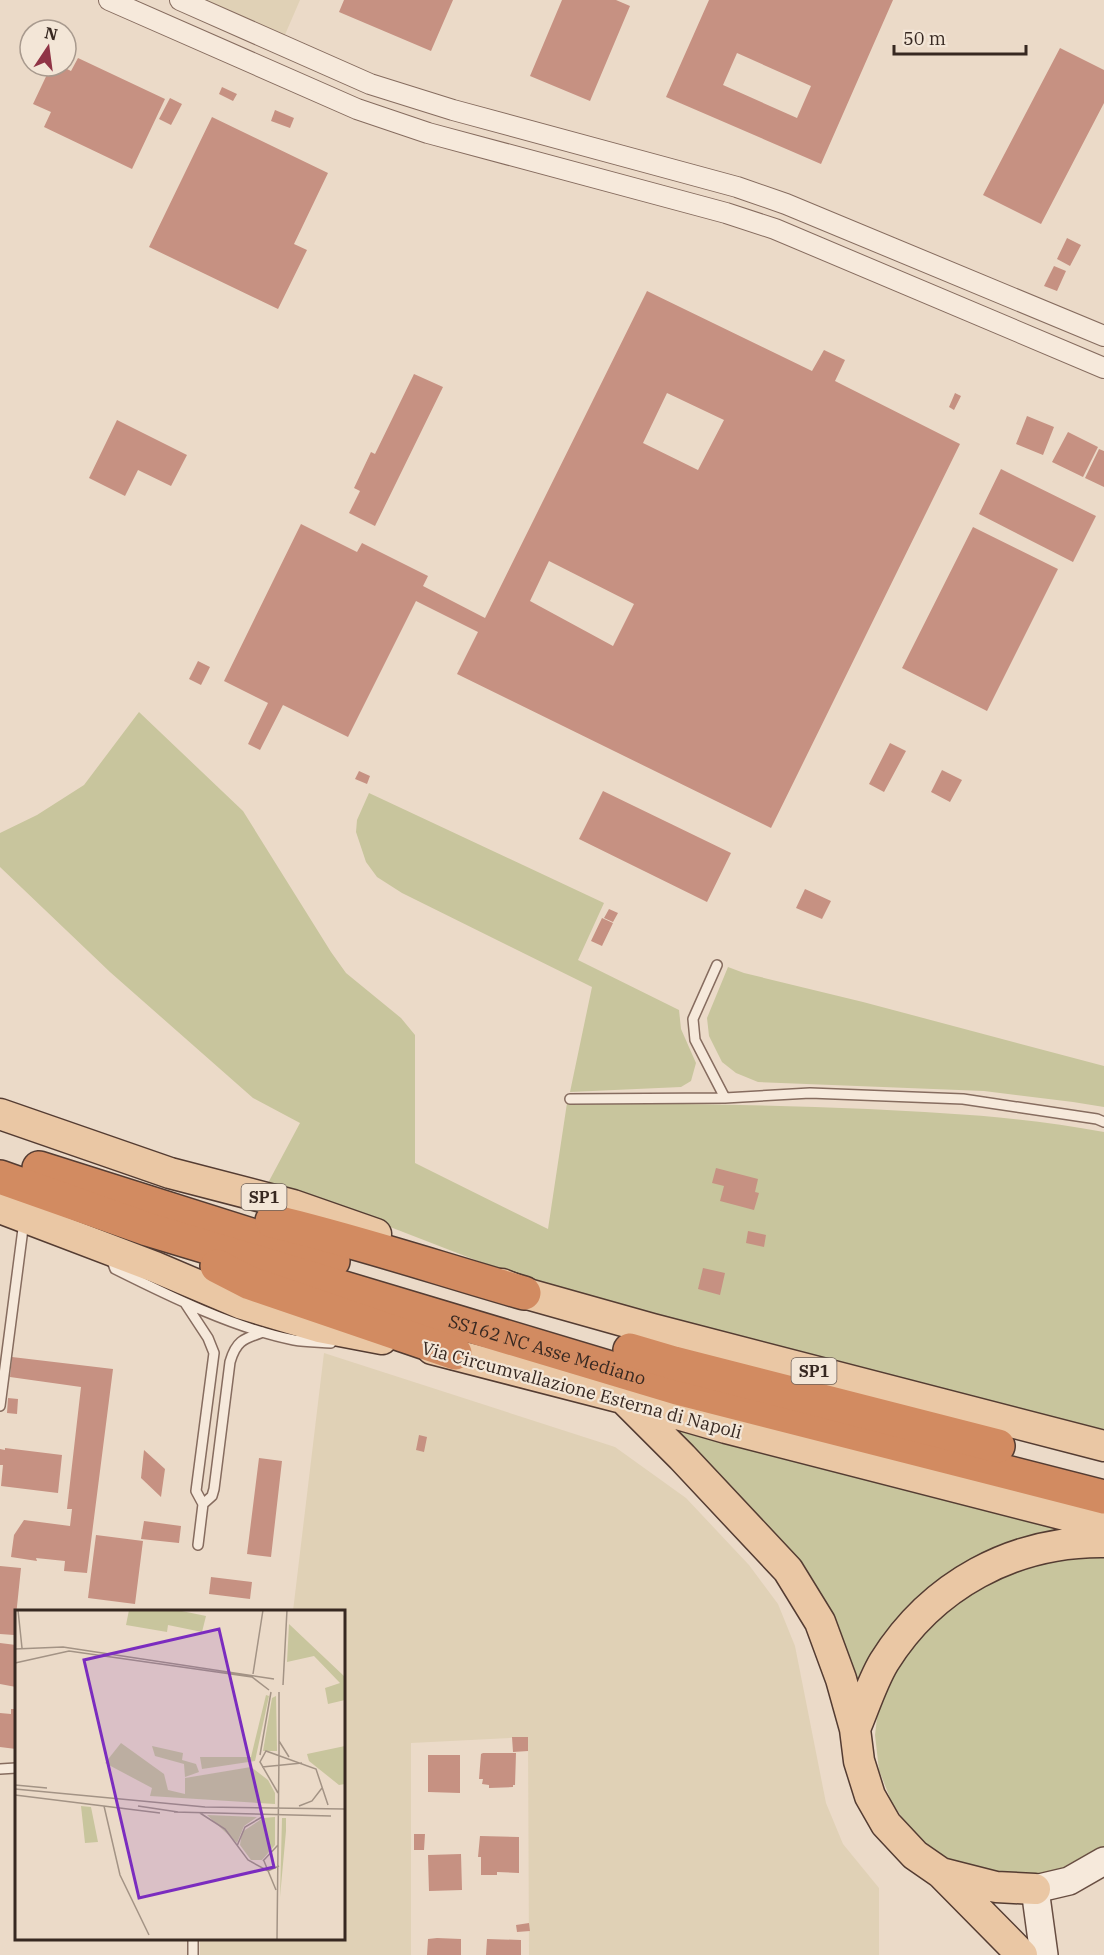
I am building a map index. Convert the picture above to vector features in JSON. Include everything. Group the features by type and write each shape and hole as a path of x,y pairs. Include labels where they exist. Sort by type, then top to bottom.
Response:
{"highway":[{"path":"6,1164 334,1235 418,1263 524,1293"},
{"name":"SS162 NC Asse Mediano","path":"6,1164 147,1228 676,1388 1104,1497"},
{"name":"SS162 NC Asse Mediano","path":"6,1164 674,1363 1104,1473"},
{"path":"147,1228 250,1283 455,1353"}],"main road":[{"name":"SP1","path":"0,1114 170,1173 293,1205 407,1245 524,1293 652,1329 1104,1446"},
{"name":"Via Circumvallazione Esterna di Napoli","path":"12,1212 155,1266 242,1304 319,1328 395,1347 455,1353 737,1431 1104,1525"},
{"path":"622,1398 682,1457 789,1570 820,1622 841,1679 855,1730 859,1761 870,1796 886,1824 915,1855 941,1873 1022,1955"},
{"path":"855,1730 883,1664 908,1627 947,1591 987,1567 1040,1550 1079,1542 1104,1542"},
{"path":"941,1873 996,1887 1035,1889 1069,1881 1104,1861"},
{"path":"1035,1889 1044,1955"}],"street":[{"path":"109,0 357,109 428,133 726,213 775,229 1104,368"},
{"path":"180,0 369,84 453,110 737,187 786,204 1104,336"}],"lane":[{"path":"717,965 693,1019 695,1040 725,1098"},
{"path":"570,1099 725,1098 810,1093 963,1099 1102,1119"},
{"path":"0,1406 12,1212"},
{"path":"107,1249 114,1269 185,1303 263,1332 296,1341 340,1344"},
{"path":"185,1303 208,1338 214,1353 196,1491 203,1504 198,1545"},
{"path":"203,1504 212,1496 214,1489 230,1362 234,1348 244,1338 263,1332"},
{"path":"0,1769 15,1768"}],"shaded area":[{"path":"203,0 300,0 284,37"},
{"path":"139,712 243,811 346,973 401,1018 415,1035 415,1163 548,1229 567,1103 755,1105 957,1114 1016,1119 1104,1132 1104,1435 558,1292 323,1201 268,1183 300,1123 253,1098 110,972 0,867 0,833 37,815 84,785"},
{"path":"369,793 604,903 578,960 679,1010 681,1029 696,1063 691,1081 681,1087 570,1092 592,987 402,893 377,877 366,862 356,832 357,820"},
{"path":"728,967 1104,1066 1104,1107 984,1091 758,1082 736,1073 722,1062 709,1036 707,1018"},
{"path":"324,1353 615,1447 686,1498 749,1565 778,1604 795,1646 826,1803 843,1844 879,1888 879,1955 529,1955 528,1737 411,1743 411,1955 200,1955 200,1940 345,1940 345,1610 293,1610"},
{"path":"674,1426 1066,1531 999,1550 859,1694 846,1667 669,1428"},
{"path":"1104,1553 1104,1849 1079,1865 1044,1876 972,1871 940,1856 913,1833 892,1803 879,1770 875,1735 887,1676 955,1596 1059,1555"}],"building":[{"path":"344,0 453,0 431,51 339,12"},
{"path":"562,0 616,0 630,6 590,101 530,76"},
{"path":"709,0 893,0 821,164 666,97","holes":["737,53 811,86 797,118 723,85"]},
{"path":"1060,48 1104,70 1104,103 1041,224 983,195"},
{"path":"78,58 165,99 132,169 44,127 51,112 33,104 45,78 78,78"},
{"path":"222,87 237,94 233,101 219,94"},
{"path":"170,98 182,104 171,125 159,119"},
{"path":"275,110 294,118 290,128 271,121"},
{"path":"212,117 328,173 294,244 307,250 278,309 149,247"},
{"path":"1067,238 1081,245 1070,266 1057,259"},
{"path":"1054,266 1066,271 1057,291 1044,286"},
{"path":"647,291 812,371 824,350 845,360 835,381 960,444 771,828 457,674 478,632 416,601 348,737 283,705 260,750 248,744 268,703 224,681 301,524 357,552 362,543 428,576 423,586 485,618","holes":["667,393 724,420 698,470 643,443","549,561 634,604 613,646 530,601"]},
{"path":"414,374 443,387 375,526 349,513 360,491 354,488 371,452 375,454"},
{"path":"955,393 961,396 954,410 949,407"},
{"path":"1027,416 1054,427 1043,455 1016,444"},
{"path":"117,420 187,455 171,486 138,470 125,496 89,478"},
{"path":"1068,432 1098,447 1083,477 1052,462"},
{"path":"1099,449 1104,451 1104,487 1085,478"},
{"path":"1001,469 1096,516 1073,562 979,514"},
{"path":"973,527 1058,569 987,711 902,668"},
{"path":"198,661 210,667 201,685 189,679"},
{"path":"890,743 906,751 884,792 869,784"},
{"path":"942,770 962,780 950,802 931,792"},
{"path":"359,771 370,776 367,784 355,779"},
{"path":"603,791 731,853 707,902 579,839"},
{"path":"805,889 831,901 822,919 796,908"},
{"path":"609,909 618,913 613,922 604,918"},
{"path":"602,918 613,923 602,946 591,941"},
{"path":"716,1168 758,1179 755,1192 759,1193 754,1210 720,1201 724,1186 712,1183"},
{"path":"748,1231 766,1235 764,1247 746,1243"},
{"path":"703,1268 725,1273 720,1295 698,1289"},
{"path":"12,1357 113,1369 87,1573 64,1571 65,1561 36,1558 37,1561 11,1557 14,1535 24,1520 70,1526 72,1509 67,1509 81,1387 10,1377"},
{"path":"8,1398 18,1399 17,1414 7,1413"},
{"path":"419,1435 427,1437 424,1452 416,1450"},
{"path":"5,1448 62,1455 58,1493 1,1486 3,1465 0,1465 0,1449 5,1450"},
{"path":"144,1450 165,1469 161,1497 141,1478"},
{"path":"259,1458 282,1461 271,1557 247,1554"},
{"path":"144,1521 181,1526 179,1543 141,1539"},
{"path":"96,1535 143,1541 135,1604 88,1598"},
{"path":"0,1566 21,1568 14,1635 0,1634"},
{"path":"211,1577 252,1582 250,1599 209,1594"},
{"path":"0,1643 15,1645 15,1687 0,1684"},
{"path":"11,1709 15,1709 15,1749 0,1747 0,1713 11,1714"},
{"path":"512,1737 528,1737 528,1751 513,1752"},
{"path":"516,1753 515,1785 513,1787 489,1788 489,1785 482,1784 483,1779 479,1779 481,1754"},
{"path":"428,1755 460,1755 460,1793 428,1792"},
{"path":"414,1834 425,1834 424,1850 414,1850"},
{"path":"480,1836 519,1837 519,1873 497,1872 497,1875 481,1875 481,1857 478,1857"},
{"path":"461,1854 462,1890 429,1891 428,1855"},
{"path":"529,1923 530,1931 517,1932 516,1925"},
{"path":"428,1939 461,1939 461,1955 427,1955"},
{"path":"487,1939 521,1940 521,1955 486,1955"}]}
